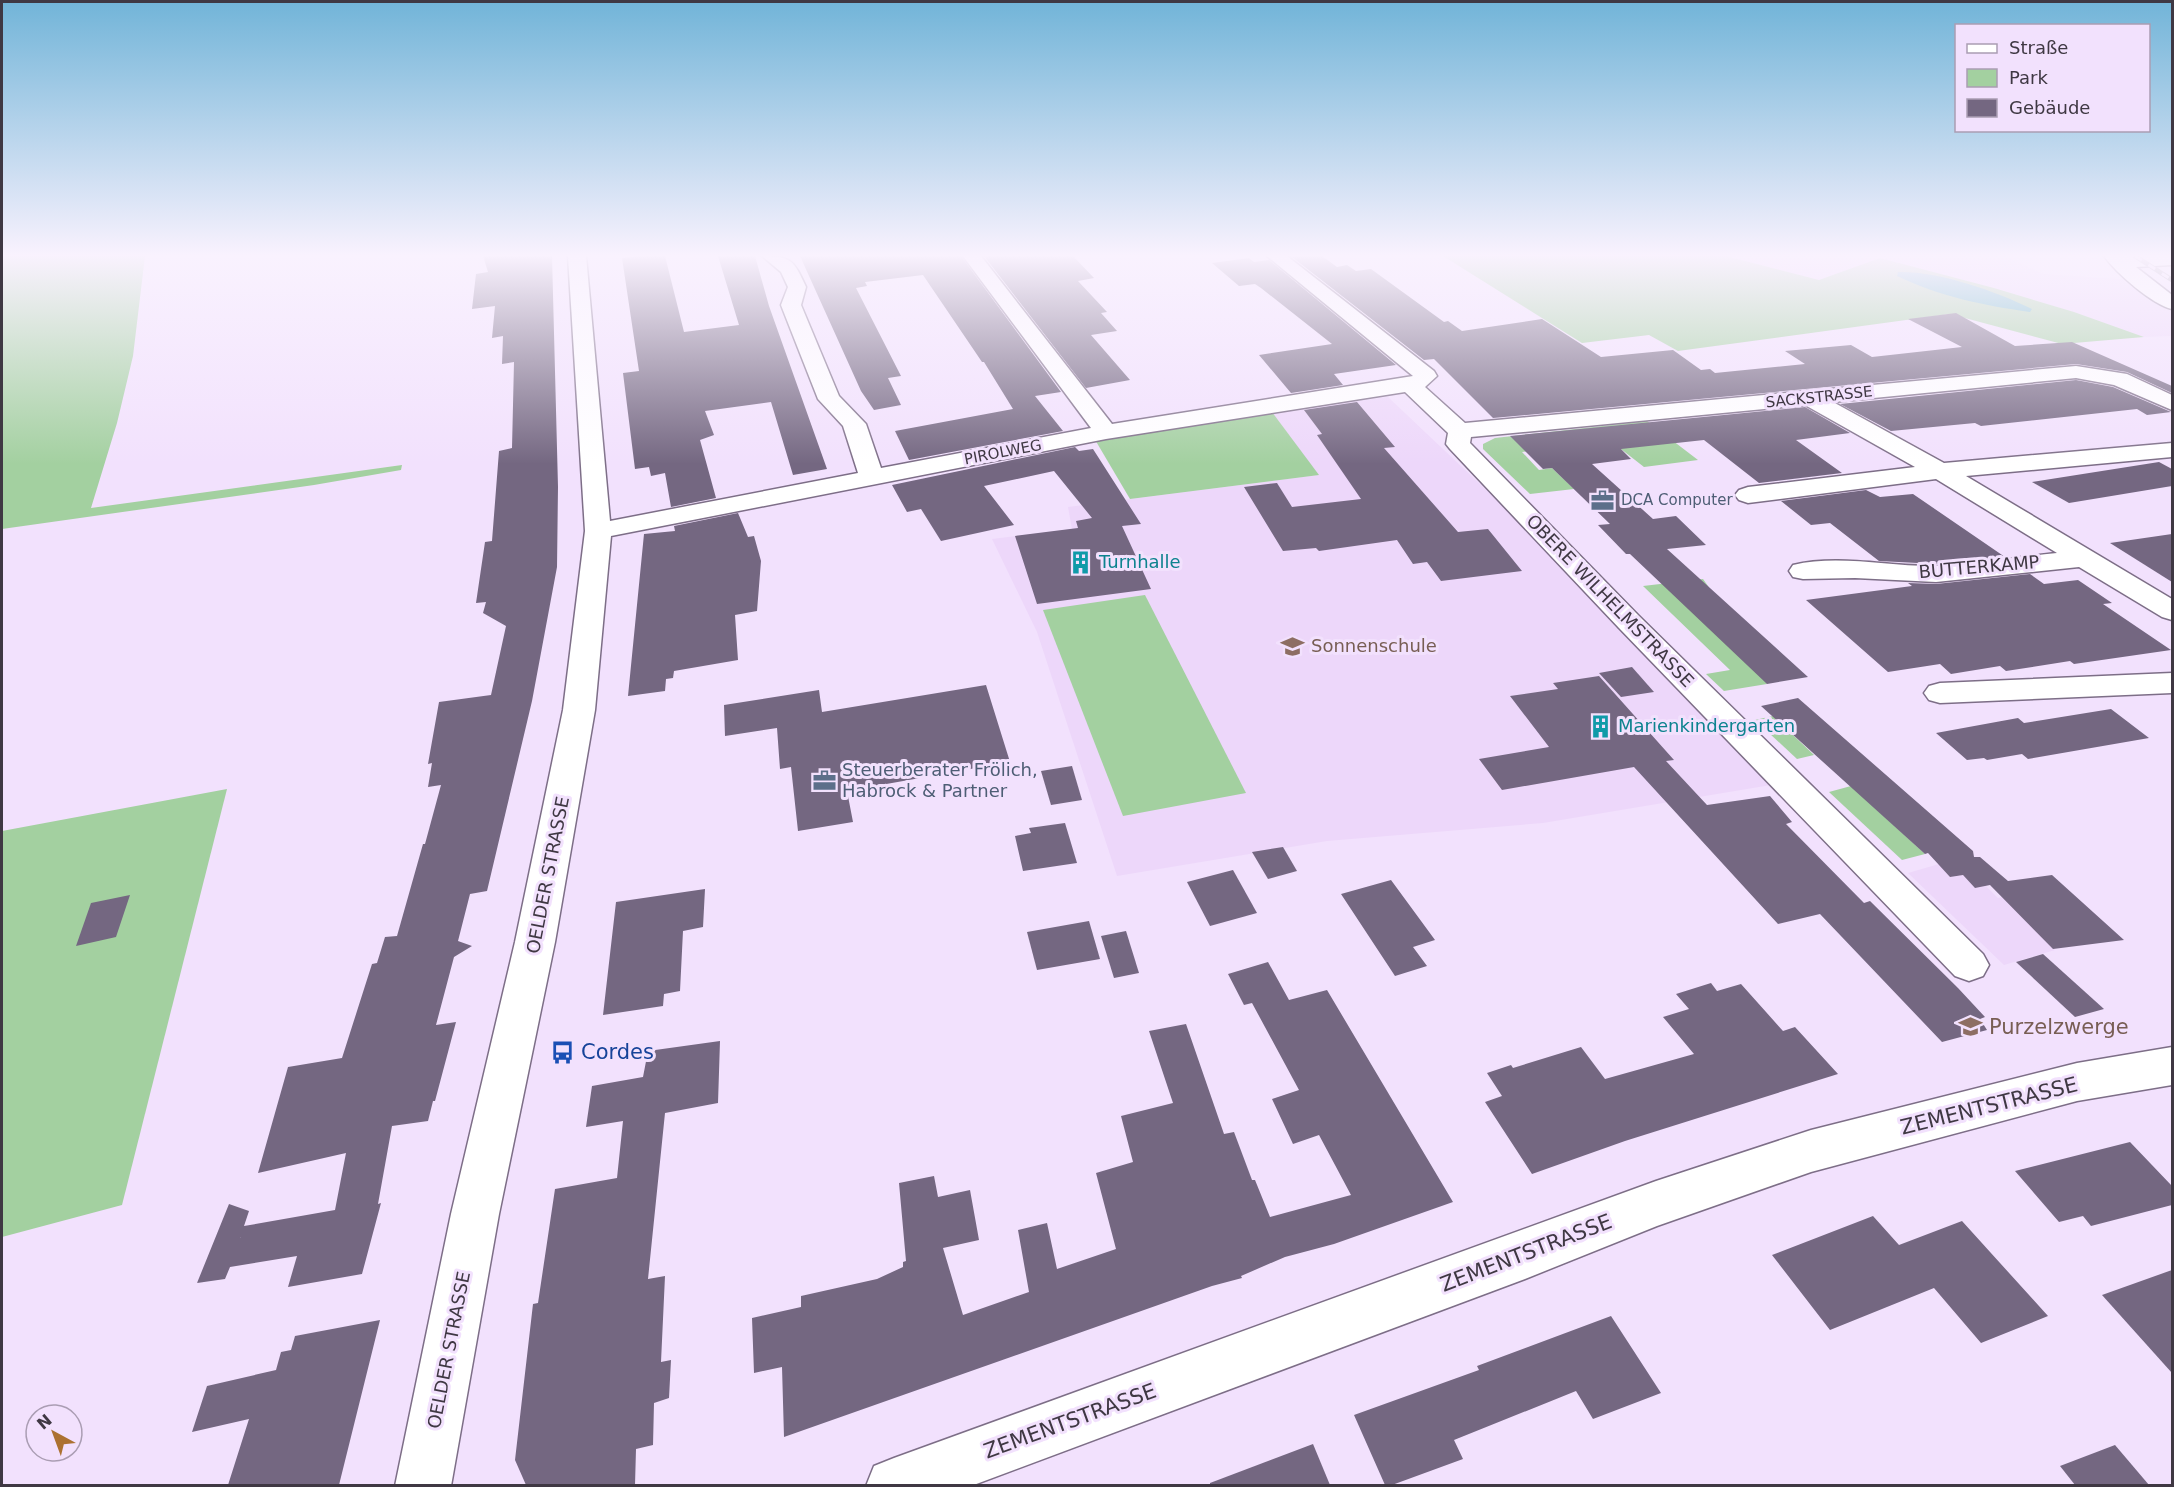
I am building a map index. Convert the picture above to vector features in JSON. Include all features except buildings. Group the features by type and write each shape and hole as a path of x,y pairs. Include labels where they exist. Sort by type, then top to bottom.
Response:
{"street":[{"name":"OELDER STRASSE","path":"423,1485 475,1214 535,942 577,726 598,531 582,325"},
{"path":"799,325 829,399 854,424 872,479"},
{"path":"1025,325 1106,432"},
{"path":"1363,325 1426,376 1421,381 1410,385"},
{"name":"SACKSTRASSE","path":"1460,431 2076,372 2119,379 2172,403"},
{"name":"PIROLWEG","path":"598,531 1106,432 1410,385"},
{"name":"OBERE WILHELMSTRASSE","path":"1410,385 1460,431 1458,444 1661,654 1969,965"},
{"name":"BUTTERKAMP","path":"1810,398 1940,471 2172,610"},
{"path":"1748,495 1940,471 2172,450"},
{"name":"BUTTERKAMP","path":"1803,571 1855,570 1936,574 2084,558"},
{"path":"1940,693 2172,683"},
{"name":"ZEMENTSTRASSE","path":"894,1485 1514,1259 1656,1204 1811,1151 2077,1082 2172,1066"}],"shaded area":[{"path":"2112,325 2172,325 2172,336 2144,337"},
{"name":"Sonnenschule","path":"1388,397 1499,502 1771,785 1543,823 1327,841 1117,876 1037,632 992,539 1072,529 1068,507 1318,475 1272,412"},
{"path":"1939,864 1950,877 1963,875 1975,887 1986,886 1998,898 2002,897 2055,950 2004,965 1908,873"}],"green space":[{"path":"2,325 137,325 133,356 117,423 91,508 402,465 401,470 314,485 2,529"},
{"path":"1554,325 1866,325 1678,351 1649,335 1582,343"},
{"path":"1993,325 2112,325 2144,337 2062,344"},
{"path":"1272,412 1319,475 1130,499 1094,438"},
{"path":"1647,421 1698,460 1644,467 1612,442 1522,452 1539,470 1552,468 1574,489 1530,494 1483,449 1483,444 1495,438"},
{"path":"1703,579 1767,684 1724,691 1706,674 1730,670 1643,586"},
{"path":"1145,595 1246,793 1123,816 1043,610"},
{"path":"1773,716 1814,755 1797,759 1755,720"},
{"path":"1851,786 1925,854 1902,860 1829,792"},
{"path":"227,789 122,1205 2,1237 2,831"}],"place":[{"name":"DCA Computer","path":"1603,500"},
{"name":"Turnhalle","path":"1081,562"},
{"name":"Sonnenschule","path":"1293,646"},
{"name":"Marienkindergarten","path":"1600,726"},
{"name":"Steuerberater Frölich, Habrock & Partner","path":"824,780"},
{"name":"Purzelzwerge","path":"1971,1027"},
{"name":"Cordes","path":"563,1052"}]}
